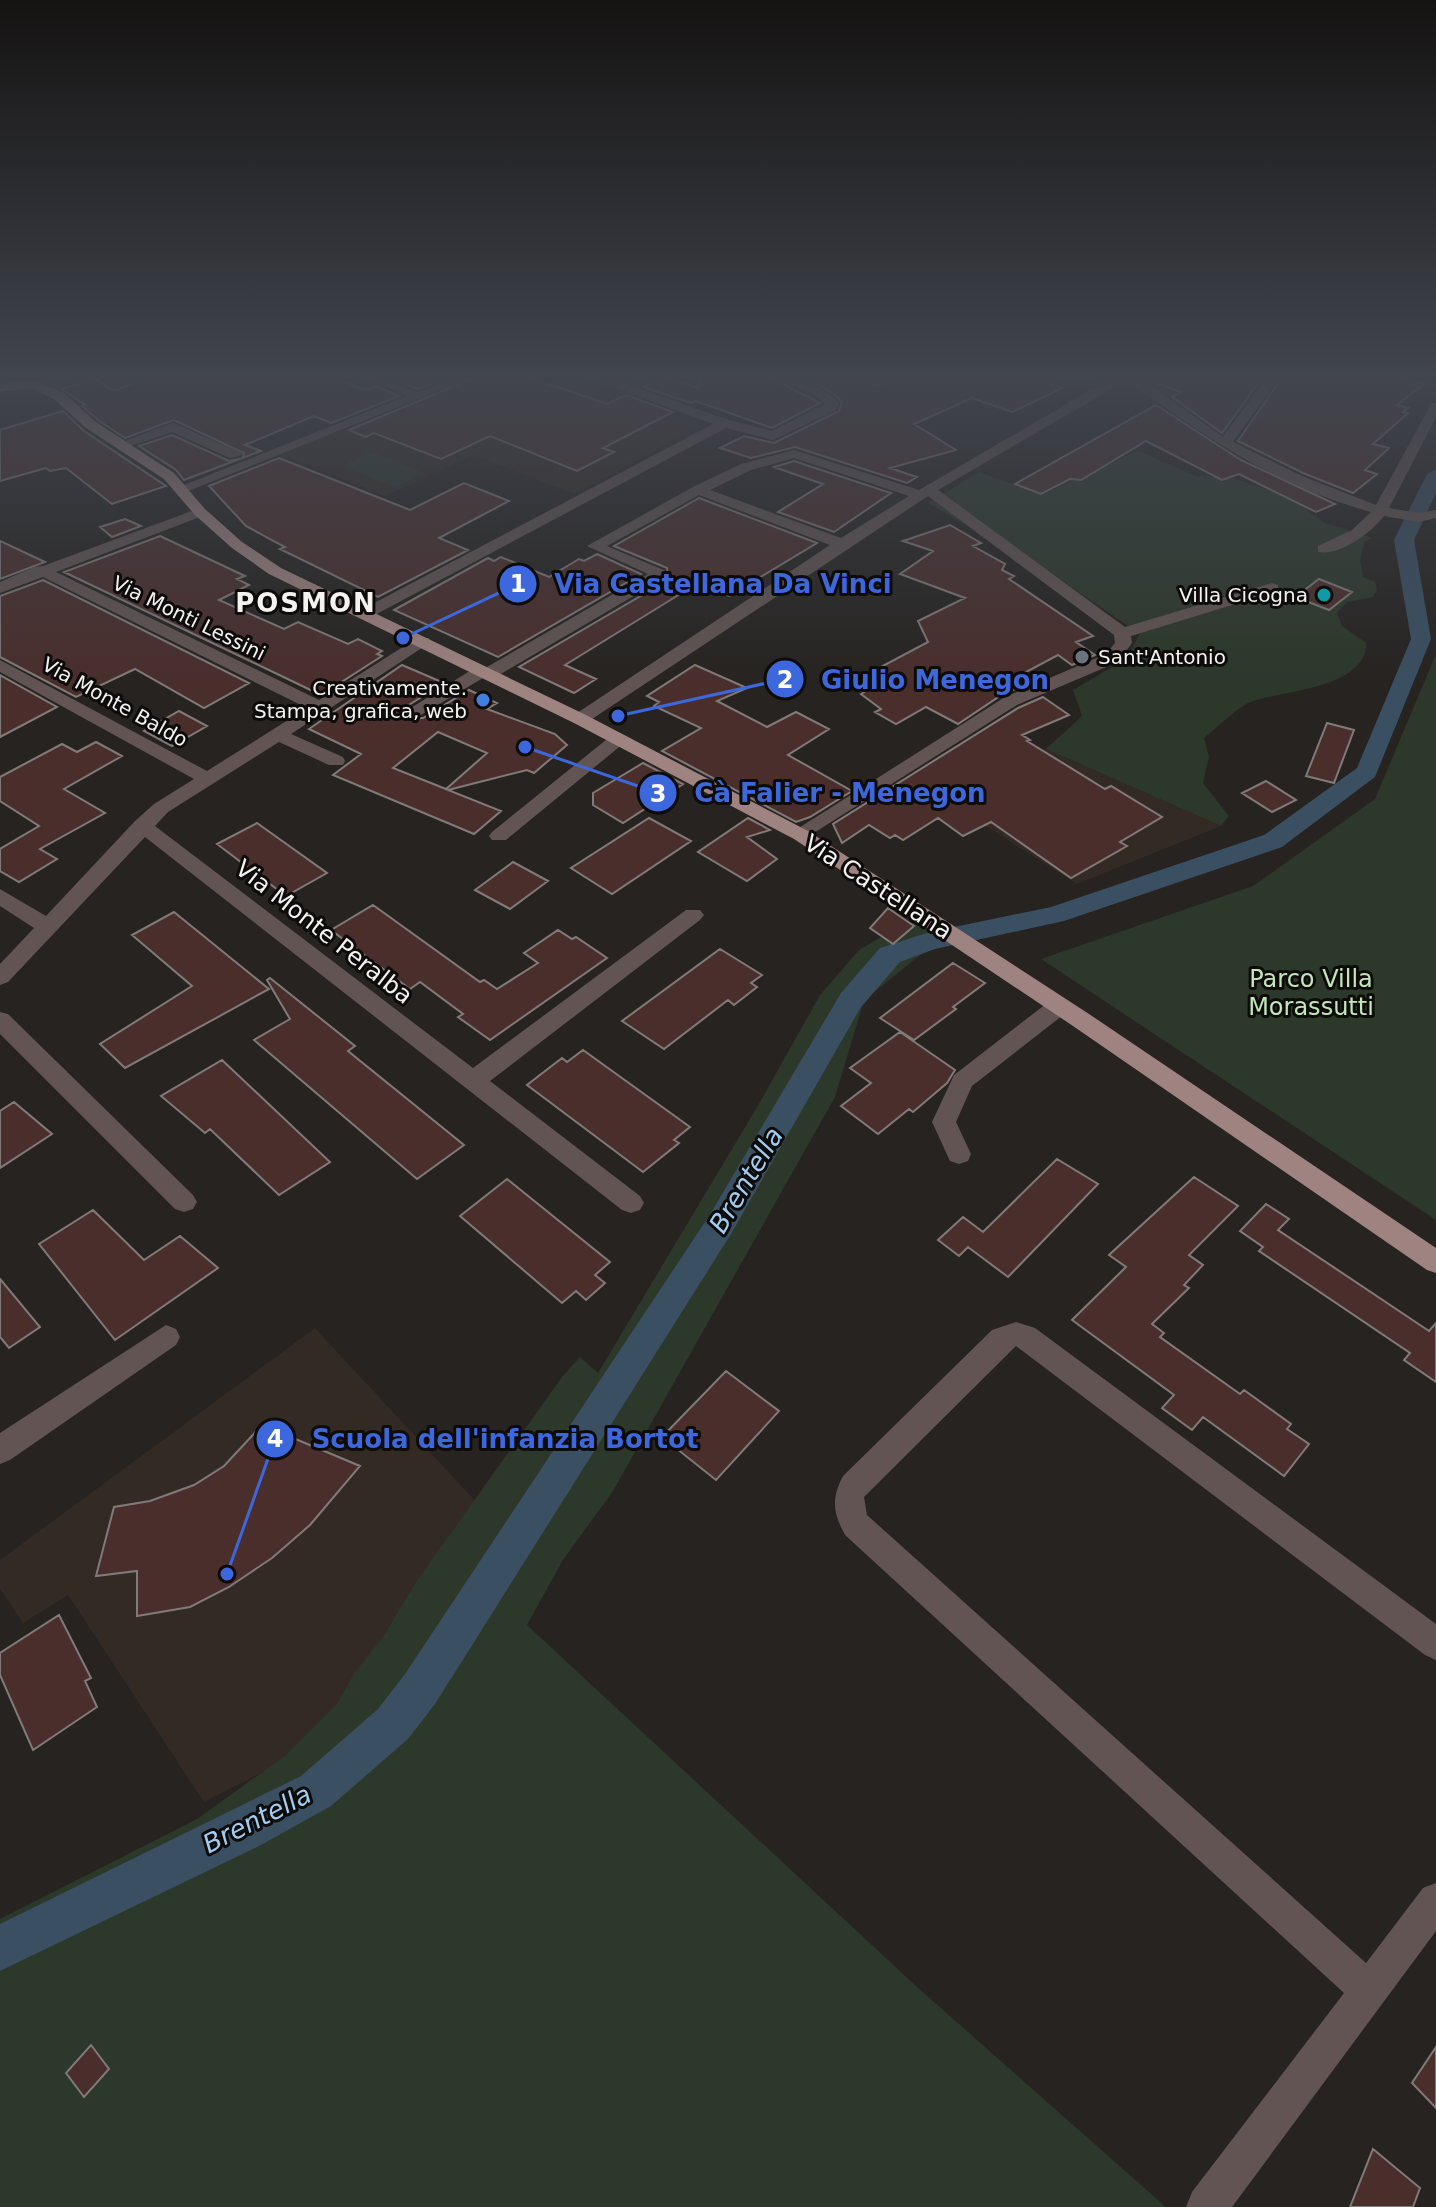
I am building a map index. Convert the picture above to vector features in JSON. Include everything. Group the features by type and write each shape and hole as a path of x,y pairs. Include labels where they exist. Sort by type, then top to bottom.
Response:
{"main road":[{"name":"Via Castellana","path":"171,478 200,512 237,545 275,571 580,719 801,835 1436,1262"}],"street":[{"path":"181,489 209,478"},
{"path":"365,614 621,478"},
{"path":"415,711 660,574 595,546 723,478"},
{"path":"801,835 1011,701 1112,658 1124,643 1122,633 948,501 872,478"},
{"path":"580,719 842,544 950,478"},
{"path":"1299,478 1353,503 1379,511 1419,518 1436,514"},
{"path":"1323,549 1366,527 1379,511 1396,478"},
{"path":"698,490 842,544"},
{"path":"3,584 200,512"},
{"name":"Via Monti Lessini","path":"40,570 318,706"},
{"path":"1122,633 1272,588"},
{"path":"0,977 161,808 423,642"},
{"name":"Via Monte Baldo","path":"0,665 208,779"},
{"path":"277,734 336,761"},
{"path":"499,836 618,739"},
{"name":"Via Monte Peralba","path":"142,825 631,1203"},
{"path":"0,896 47,926"},
{"path":"473,1081 693,915"},
{"path":"959,1154 944,1122 962,1081 1059,1006"},
{"path":"0,1020 184,1202"},
{"path":"1369,1991 856,1525 850,1515 849,1494 1002,1339 1016,1334 1025,1336 1436,1644"},
{"path":"0,1450 166,1337"},
{"path":"1207,2207 1436,1901"}],"shaded area":[{"path":"340,478 424,478 385,496"},
{"path":"533,478 604,478 574,494"},
{"path":"1046,749 1221,826 1077,884 973,818 995,764"},
{"path":"315,1328 494,1521 306,1750 204,1802 68,1595 23,1623 0,1589 0,1560"}],"green space":[{"path":"372,478 414,478 395,487"},
{"path":"969,478 995,478 1042,495 1079,478 1233,478 1288,497 1325,523 1373,538 1364,542 1360,560 1363,577 1375,582 1377,590 1373,597 1347,602 1337,613 1342,626 1366,643 1363,658 1353,670 1321,685 1253,701 1234,712 1204,738 1209,757 1203,783 1229,816 1221,826 1046,749 1082,716 1073,690 1126,659 1140,634 1061,580 928,503"},
{"name":"Parco Villa Morassutti","path":"1436,654 1436,1220 1041,959 1253,886 1375,799"},
{"path":"917,922 945,940 930,947 872,994 862,1007 835,1097 613,1491 563,1560 527,1625 916,1986 1166,2207 0,2207 0,1919 197,1819 286,1755 337,1704 416,1582 562,1377 580,1357 598,1373 760,1102 820,995 859,950 893,930"}],"building":[{"path":"79,478 154,478 166,486 112,504"},
{"path":"229,478 329,478 410,510 464,483 509,501 439,538 468,550 378,597 280,549 285,547 246,526 209,486"},
{"path":"806,478 846,478 891,493 834,532 778,512 823,484"},
{"path":"891,478 915,478 907,483"},
{"path":"1026,478 1084,478 1070,479 1041,494 1015,484"},
{"path":"1247,478 1279,478 1335,504 1316,512"},
{"path":"1315,478 1372,478 1353,493"},
{"path":"699,498 817,543 729,596 698,583 565,665 596,679 574,693 519,667 668,580 667,568 614,546"},
{"path":"125,519 141,526 112,537 100,527"},
{"path":"950,525 981,543 973,546 1005,564 1002,570 1014,576 1009,579 1093,636 1076,642 1095,655 1072,665 1058,655 1015,678 1025,685 1003,694 958,724 926,707 896,724 875,712 881,709 861,694 876,685 862,677 928,642 918,621 965,598 900,574 933,551 903,541"},
{"path":"160,536 245,576 237,579 249,585 219,600 284,629 298,622 348,644 358,639 382,651 377,654 382,656 321,695 64,572"},
{"path":"0,541 45,562 0,579"},
{"path":"597,554 641,574 498,657 394,610 488,558 494,561 501,557 549,577 579,559 584,561"},
{"name":"Villa Cicogna","path":"1319,579 1352,592 1329,610 1306,601 1306,589"},
{"path":"43,580 249,683 204,708 135,669 76,697 0,657 0,596"},
{"path":"402,665 444,683 404,708 409,718 423,718 469,690 497,703 487,709 555,734 567,745 534,773 527,770 448,790 501,811 474,834 333,775 361,754 309,729","holes":["438,732 487,753 446,789 393,768"]},
{"path":"695,665 747,688 717,701 767,727 796,712 829,729 788,755 852,791 810,817 796,822 662,751 701,728 654,706 659,702 647,696"},
{"path":"0,675 57,707 0,737"},
{"path":"1043,697 1069,715 1022,735 1030,740 1027,741 1105,789 1111,786 1162,817 1120,842 1127,846 1071,878 991,822 963,836 938,818 903,840 895,835 890,838 869,825 842,843 833,824 1018,708"},
{"path":"179,711 207,726 172,746 144,731"},
{"path":"1327,723 1354,730 1334,783 1306,776"},
{"path":"96,742 122,756 64,789 105,813 40,849 57,859 19,882 0,871 0,849 39,826 0,801 0,777 62,744 77,752"},
{"path":"643,763 683,784 623,823 593,805 593,793"},
{"path":"1266,781 1296,800 1272,812 1242,793"},
{"path":"649,818 691,841 612,894 571,868"},
{"path":"748,818 770,830 747,837 777,859 747,881 698,852"},
{"path":"257,823 327,873 286,896 217,844"},
{"path":"513,862 548,881 510,909 475,890"},
{"path":"373,905 480,982 484,980 497,989 538,963 524,953 558,930 572,939 576,937 607,958 490,1040 458,1017 463,1014 420,982 410,989 331,930"},
{"path":"888,908 914,926 893,944 870,928"},
{"path":"174,912 269,989 125,1068 100,1044 192,986 132,935"},
{"path":"720,949 762,975 751,983 757,987 734,1005 728,1000 664,1049 622,1021"},
{"path":"953,963 985,983 953,1007 956,1009 914,1040 880,1018"},
{"path":"270,978 355,1046 348,1051 464,1145 417,1179 254,1040 290,1019 267,980"},
{"path":"900,1032 955,1070 947,1083 913,1112 909,1109 878,1134 841,1106 871,1083 850,1068"},
{"path":"583,1050 690,1127 674,1140 679,1143 643,1172 527,1085 562,1058 567,1062"},
{"path":"222,1060 330,1162 279,1195 210,1129 205,1133 161,1096"},
{"path":"14,1102 52,1134 0,1168 0,1111"},
{"path":"1057,1159 1098,1184 1008,1277 968,1247 959,1256 938,1240 963,1217 983,1232"},
{"path":"1194,1177 1238,1206 1189,1255 1203,1265 1184,1285 1189,1288 1152,1324 1164,1333 1160,1337 1240,1394 1244,1390 1291,1424 1287,1429 1309,1444 1284,1476 1203,1417 1192,1430 1162,1408 1174,1395 1072,1320 1126,1267 1109,1255"},
{"path":"507,1179 610,1262 595,1275 605,1283 586,1300 576,1291 562,1303 460,1216"},
{"path":"1266,1204 1289,1219 1278,1230 1429,1331 1436,1323 1436,1382 1404,1360 1410,1353 1259,1251 1263,1247 1240,1231"},
{"path":"93,1210 144,1260 180,1236 218,1268 115,1340 39,1244"},
{"path":"0,1279 40,1327 9,1348 0,1337"},
{"path":"726,1371 779,1411 716,1480 662,1437"},
{"path":"262,1425 360,1466 310,1525 272,1558 229,1587 190,1607 137,1616 137,1571 96,1576 114,1507 150,1501 194,1485 224,1466"},
{"path":"59,1615 91,1678 85,1681 97,1707 33,1750 0,1675 0,1653"},
{"path":"91,2045 109,2069 84,2097 66,2073"},
{"path":"1436,2047 1436,2108 1412,2083"},
{"path":"1373,2149 1420,2188 1413,2207 1350,2207"}],"waterway":[{"name":"Brentella","path":"0,1948 245,1829 316,1791 393,1724 420,1689 720,1225 851,1000 890,955 930,941 1055,915 1273,841 1367,772 1421,639 1404,540 1434,478"}],"place":[{"name":"Villa Cicogna","path":"1324,595"},
{"name":"Via Castellana Da Vinci","path":"403,638"},
{"name":"Sant'Antonio","path":"1082,657"},
{"name":"Creativamente. Stampa, grafica, web","path":"483,700"},
{"name":"Giulio Menegon","path":"618,716"},
{"name":"Cà Falier - Menegon","path":"525,747"},
{"name":"Scuola dell'infanzia Bortot","path":"227,1574"}],"district":[{"name":"POSMON","path":"306,603"}]}
